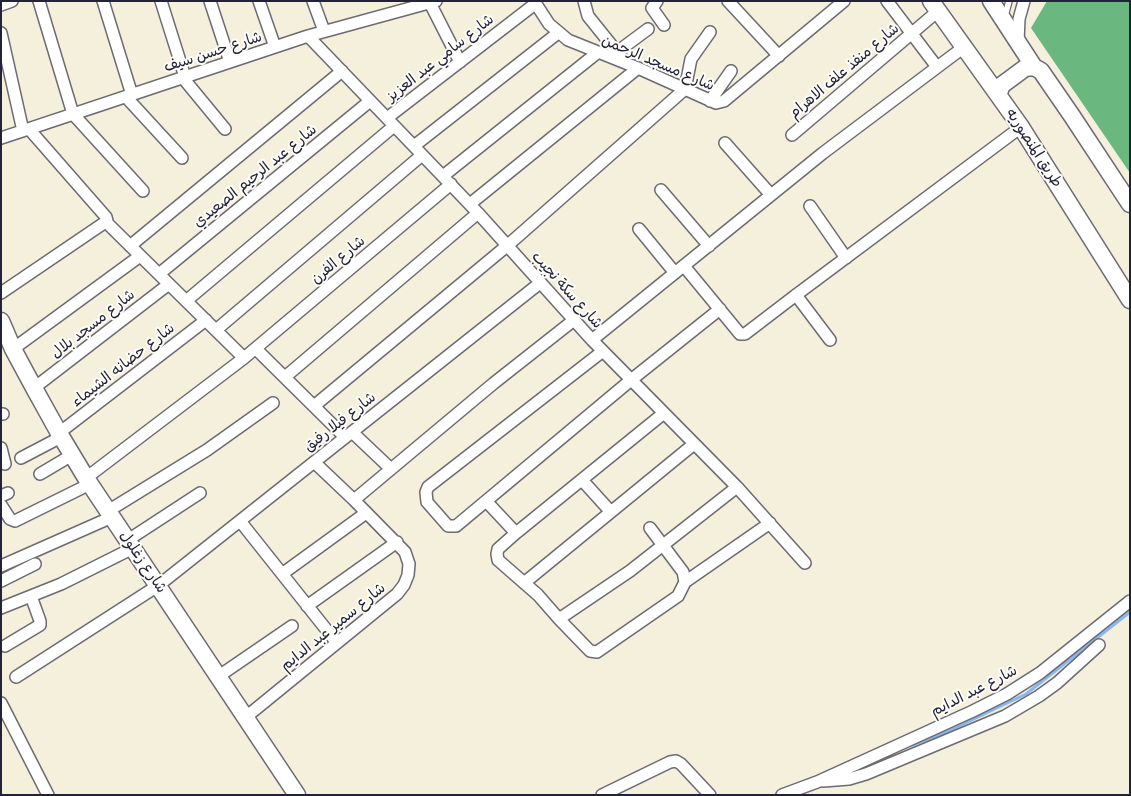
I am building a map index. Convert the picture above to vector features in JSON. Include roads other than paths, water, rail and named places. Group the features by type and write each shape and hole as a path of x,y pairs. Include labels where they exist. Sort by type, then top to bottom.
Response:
{"main road":[{"path":"991,1 1034,67 1041,71 1048,81 1130,204"},
{"name":"طريق المنصوريه","path":"935,6 1022,127 1130,300"},
{"path":"998,95 1002,85 1025,68 1034,67"},
{"name":"شارع زغلول","path":"1,321 13,349 34,388 88,481 297,795"}],"street":[{"path":"1,5 12,1"},
{"path":"39,1 73,114 143,190"},
{"path":"103,1 129,96 182,158"},
{"path":"161,1 184,78 225,128"},
{"path":"210,1 230,62"},
{"path":"259,1 275,47"},
{"path":"313,1 324,32"},
{"path":"584,1 588,16 626,64"},
{"path":"657,1 652,8 664,25"},
{"path":"728,1 779,56"},
{"name":"شارع مسجد الرحمن","path":"535,3 549,24 568,40 638,68 716,103 724,101 844,1"},
{"path":"887,1 937,67"},
{"path":"1018,42 1019,19 1024,1"},
{"path":"428,2 460,62"},
{"name":"شارع حسن سيف","path":"1,138 308,36 428,2"},
{"name":"شارع سامي عبد العزيز","path":"186,301 460,62 535,3"},
{"name":"شارع منفذ علف الاهرام","path":"792,135 911,33 935,6"},
{"path":"617,52 648,29"},
{"path":"314,406 508,244 685,89 692,59 710,32"},
{"path":"1,33 26,130 106,216 106,222 244,358"},
{"path":"216,330 418,150 558,33"},
{"name":"شارع سكة نجيب","path":"308,36 508,244 540,283 592,340 737,487 805,563"},
{"path":"592,340 824,153 964,47"},
{"path":"443,176 597,53"},
{"path":"470,204 638,68"},
{"path":"130,246 342,71"},
{"path":"710,101 731,71"},
{"name":"شارع عبد الرحيم الصعيدي","path":"159,274 370,101"},
{"path":"639,229 720,309 740,334 745,334 1022,127"},
{"path":"725,143 771,196"},
{"name":"شارع الفرن","path":"1,505 10,519 15,521 88,481 244,358 451,184"},
{"path":"661,190 709,246"},
{"path":"810,206 846,258"},
{"path":"285,377 478,213"},
{"path":"1,293 106,222"},
{"path":"13,349 140,256"},
{"name":"شارع فيلا رفيق","path":"16,677 159,585 540,283"},
{"name":"شارع مسجد بلال","path":"34,388 169,284"},
{"path":"796,295 830,340"},
{"path":"603,351 428,487 426,492 427,502 448,526 456,526 631,380 720,309"},
{"name":"شارع حضانه الشيماء","path":"21,458 60,435 206,320"},
{"path":"354,500 494,383 574,320"},
{"path":"256,348 314,406 391,469"},
{"path":"1,566 110,514 207,450 273,402"},
{"path":"664,413 516,533 498,549 497,558 538,595 590,651 598,652 678,596 685,582 770,523"},
{"path":"524,583 694,444"},
{"path":"1,448 5,464"},
{"path":"40,474 72,455"},
{"name":"شارع سمير عبد الدايم","path":"246,717 397,594 404,585 408,575 409,564 405,552 397,542 314,462"},
{"path":"582,480 611,512"},
{"path":"559,619 630,571 737,487"},
{"path":"1,608 61,584 130,544 200,493"},
{"path":"486,501 516,533"},
{"path":"282,574 366,513"},
{"path":"240,520 337,643"},
{"path":"650,528 683,572 685,582"},
{"path":"307,606 397,542"},
{"path":"1,581 35,564"},
{"path":"5,646 40,625 31,596"},
{"name":"شارع عبد الدايم","path":"782,795 817,782 1007,694 1064,655 1130,601"},
{"path":"219,676 292,626"},
{"name":"شارع عبد الدايم","path":"817,782 840,781 866,774 986,725 1039,696 1072,671 1099,645"},
{"path":"1030,679 1039,696"},
{"path":"1,704 48,795"},
{"path":"602,795 670,762 676,761 710,795"}],"lane":[{"path":"1004,21 1009,1"}],"waterway":[{"path":"912,745 949,731 1026,694 1130,612"}]}
